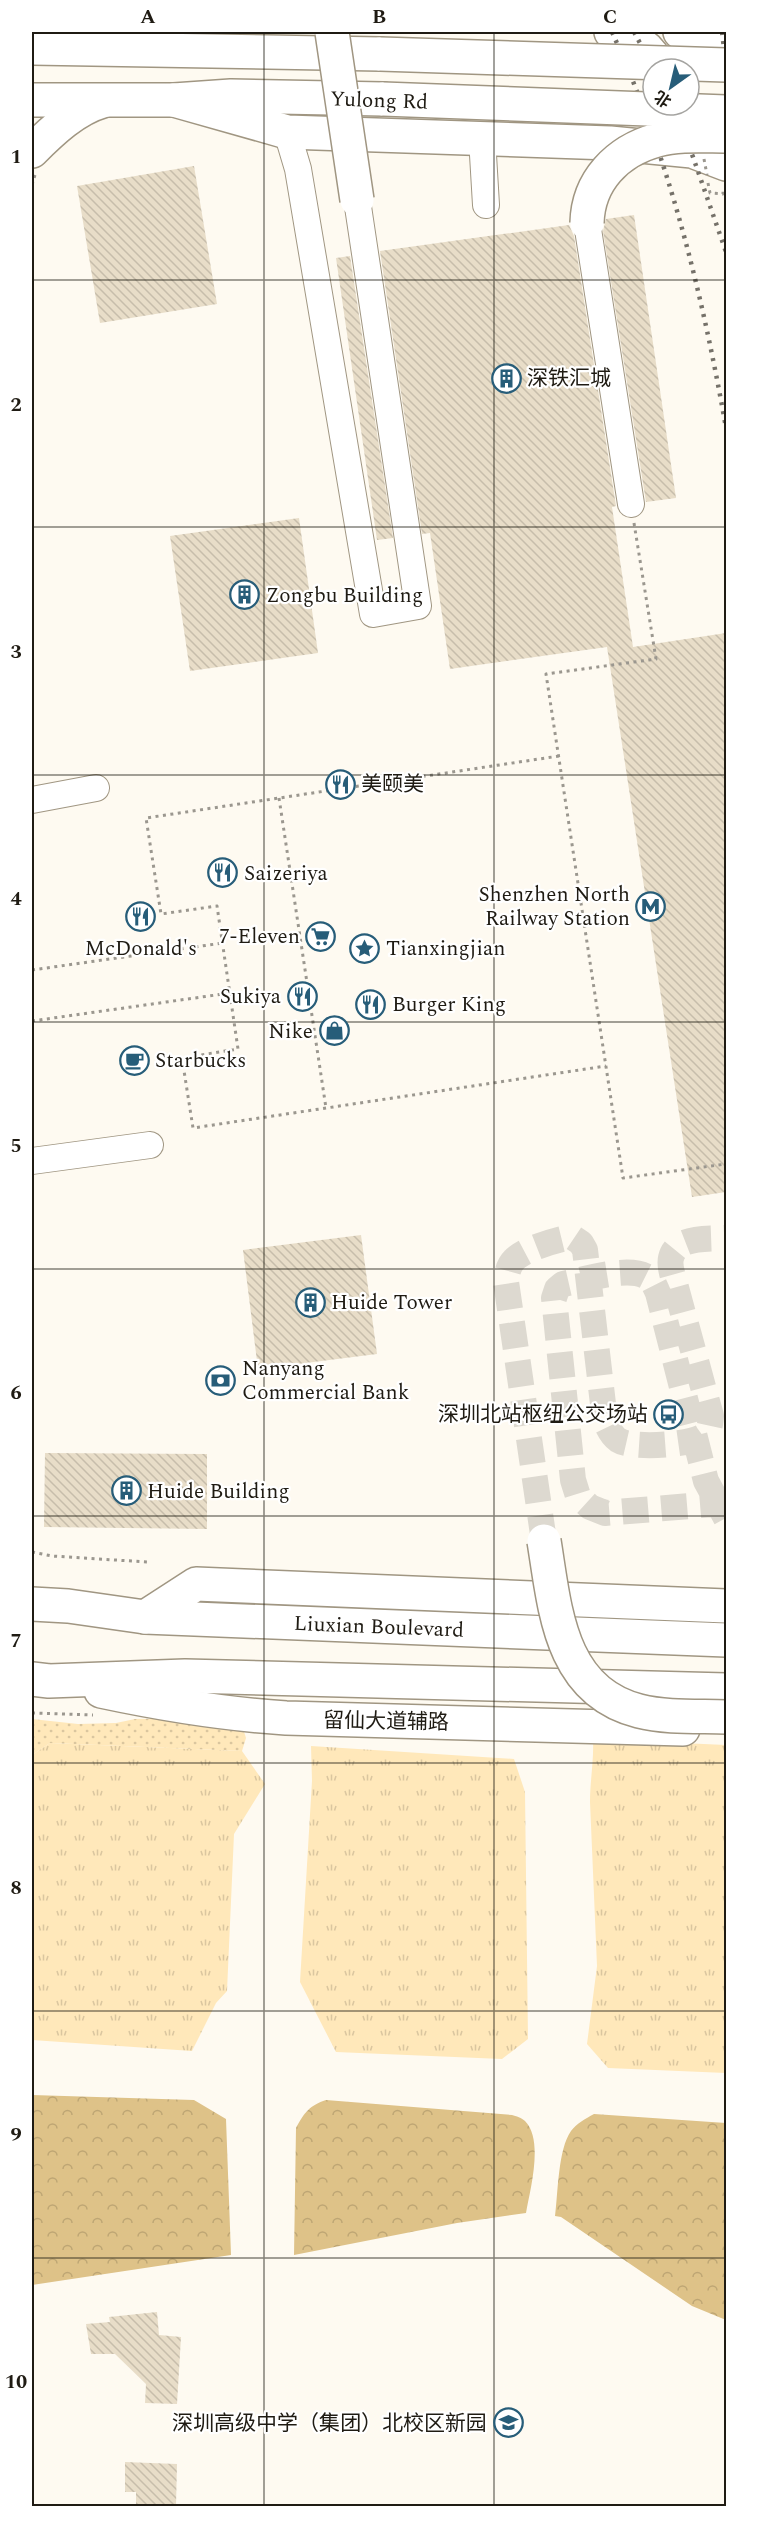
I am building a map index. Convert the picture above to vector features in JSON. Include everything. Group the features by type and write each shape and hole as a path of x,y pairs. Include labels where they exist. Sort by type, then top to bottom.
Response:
{"main road":[{"path":"182,50 276,32"},
{"path":"332,32 357,200"},
{"path":"611,32 625,34 638,41 653,57"},
{"path":"680,32 726,40"},
{"path":"32,151 60,125 96,100 96,40"},
{"path":"32,48 96,40 141,51 380,54 726,65"},
{"name":"Yulong Rd","path":"32,100 174,100 231,96 383,99 726,112"},
{"path":"174,100 287,132 610,143 692,152 726,164"},
{"path":"610,143 625,140 639,133 653,117"},
{"path":"587,223 587,208 592,194 612,164 629,151 658,139 726,136"},
{"path":"544,1541 555,1608 565,1644 582,1676 594,1689 622,1706 639,1712 726,1717"},
{"path":"145,1617 196,1584 726,1606"},
{"path":"32,1591 68,1606"},
{"name":"Liuxian Boulevard","path":"32,1604 68,1606 145,1617 726,1640"},
{"path":"40,1680 185,1676 726,1690"},
{"name":"留仙大道辅路","path":"40,1680 161,1704 244,1715 726,1731"}],"street":[{"path":"287,132 298,169 373,614 418,606 357,200"},
{"path":"482,138 486,205"},
{"path":"587,223 631,504"},
{"path":"32,800 96,788"},
{"path":"32,1161 150,1145"}],"path":[{"path":"631,504 656,659 546,674 623,1178 726,1164"},
{"path":"559,756 146,818 161,914 218,906 238,1049 182,1058 193,1128 606,1066"},
{"path":"279,798 326,1108"},
{"path":"32,970 223,944"},
{"path":"32,1021 230,993"},
{"path":"32,1552 52,1556 147,1562"}],"green space":[{"path":"191,1718 242,1725 246,1738 242,1751 50,1743 32,1755 32,1719 78,1724 116,1723 135,1719"},
{"path":"593,1739 726,1745 726,2073 608,2068 587,2044 597,1966 590,1802"},
{"path":"50,1743 242,1751 265,1784 234,1834 227,1991 216,2003 192,2051 32,2040 32,1755"},
{"path":"311,1746 514,1759 525,1792 528,2039 502,2059 336,2052 300,1982 312,1781"},
{"path":"32,2095 194,2100 226,2119 231,2255 32,2285"},
{"path":"326,2100 512,2115 522,2119 531,2129 535,2152 526,2213 457,2223 294,2255 296,2128 308,2110"},
{"path":"594,2114 726,2123 726,2320 692,2306 561,2217 555,2216 563,2149 571,2131 581,2121"}],"building":[{"path":"194,166 217,304 100,323 77,186"},
{"path":"634,215 676,498 646,502 603,231 606,219"},
{"path":"569,225 574,236 616,506 612,507 633,647 726,633 726,1192 692,1197 607,647 450,669 430,533 422,534 380,251"},
{"path":"350,256 393,538 377,540 336,258"},
{"name":"Zongbu Building","path":"299,518 318,653 190,671 170,536"},
{"name":"Huide Tower","path":"361,1235 377,1354 258,1369 243,1250"},
{"name":"Huide Building","path":"45,1453 207,1454 207,1529 44,1527"},
{"path":"157,2312 159,2335 181,2337 177,2404 145,2403 146,2384 115,2354 91,2354 86,2324 110,2322 109,2317"},
{"path":"125,2462 177,2464 176,2506 136,2506 136,2492 125,2492"}],"tunnel":[{"path":"544,1541 506,1282 510,1265 525,1252 550,1242 572,1237 581,1243 585,1250 605,1421 610,1432 625,1443 673,1444 695,1440 705,1435 711,1416 672,1273 671,1258 674,1251 686,1242 726,1238"},
{"path":"726,1503 605,1513 590,1507 578,1496 573,1480 554,1298 557,1289 563,1284 596,1276 622,1273 643,1275 652,1281 658,1293 706,1481 726,1518"}],"railway":[{"path":"612,32 667,177 706,326 726,428"},
{"path":"634,32 648,57"},
{"path":"722,32 726,65"},
{"path":"676,117 693,157 726,252"}],"place":[{"name":"深铁汇城","path":"506,378"},
{"name":"Zongbu Building","path":"245,595"},
{"name":"美颐美","path":"340,784"},
{"name":"Saizeriya","path":"223,873"},
{"name":"Shenzhen North Railway Station","path":"651,906"},
{"name":"McDonald's","path":"141,917"},
{"name":"7-Eleven","path":"321,936"},
{"name":"Tianxingjian","path":"365,948"},
{"name":"Sukiya","path":"302,996"},
{"name":"Burger King","path":"371,1004"},
{"name":"Nike","path":"334,1031"},
{"name":"Starbucks","path":"134,1060"},
{"name":"Huide Tower","path":"310,1302"},
{"name":"Nanyang Commercial Bank","path":"221,1380"},
{"name":"深圳北站枢纽公交场站","path":"669,1414"},
{"name":"Huide Building","path":"126,1491"},
{"name":"深圳高级中学（集团）北校区新园","path":"508,2423"}]}
